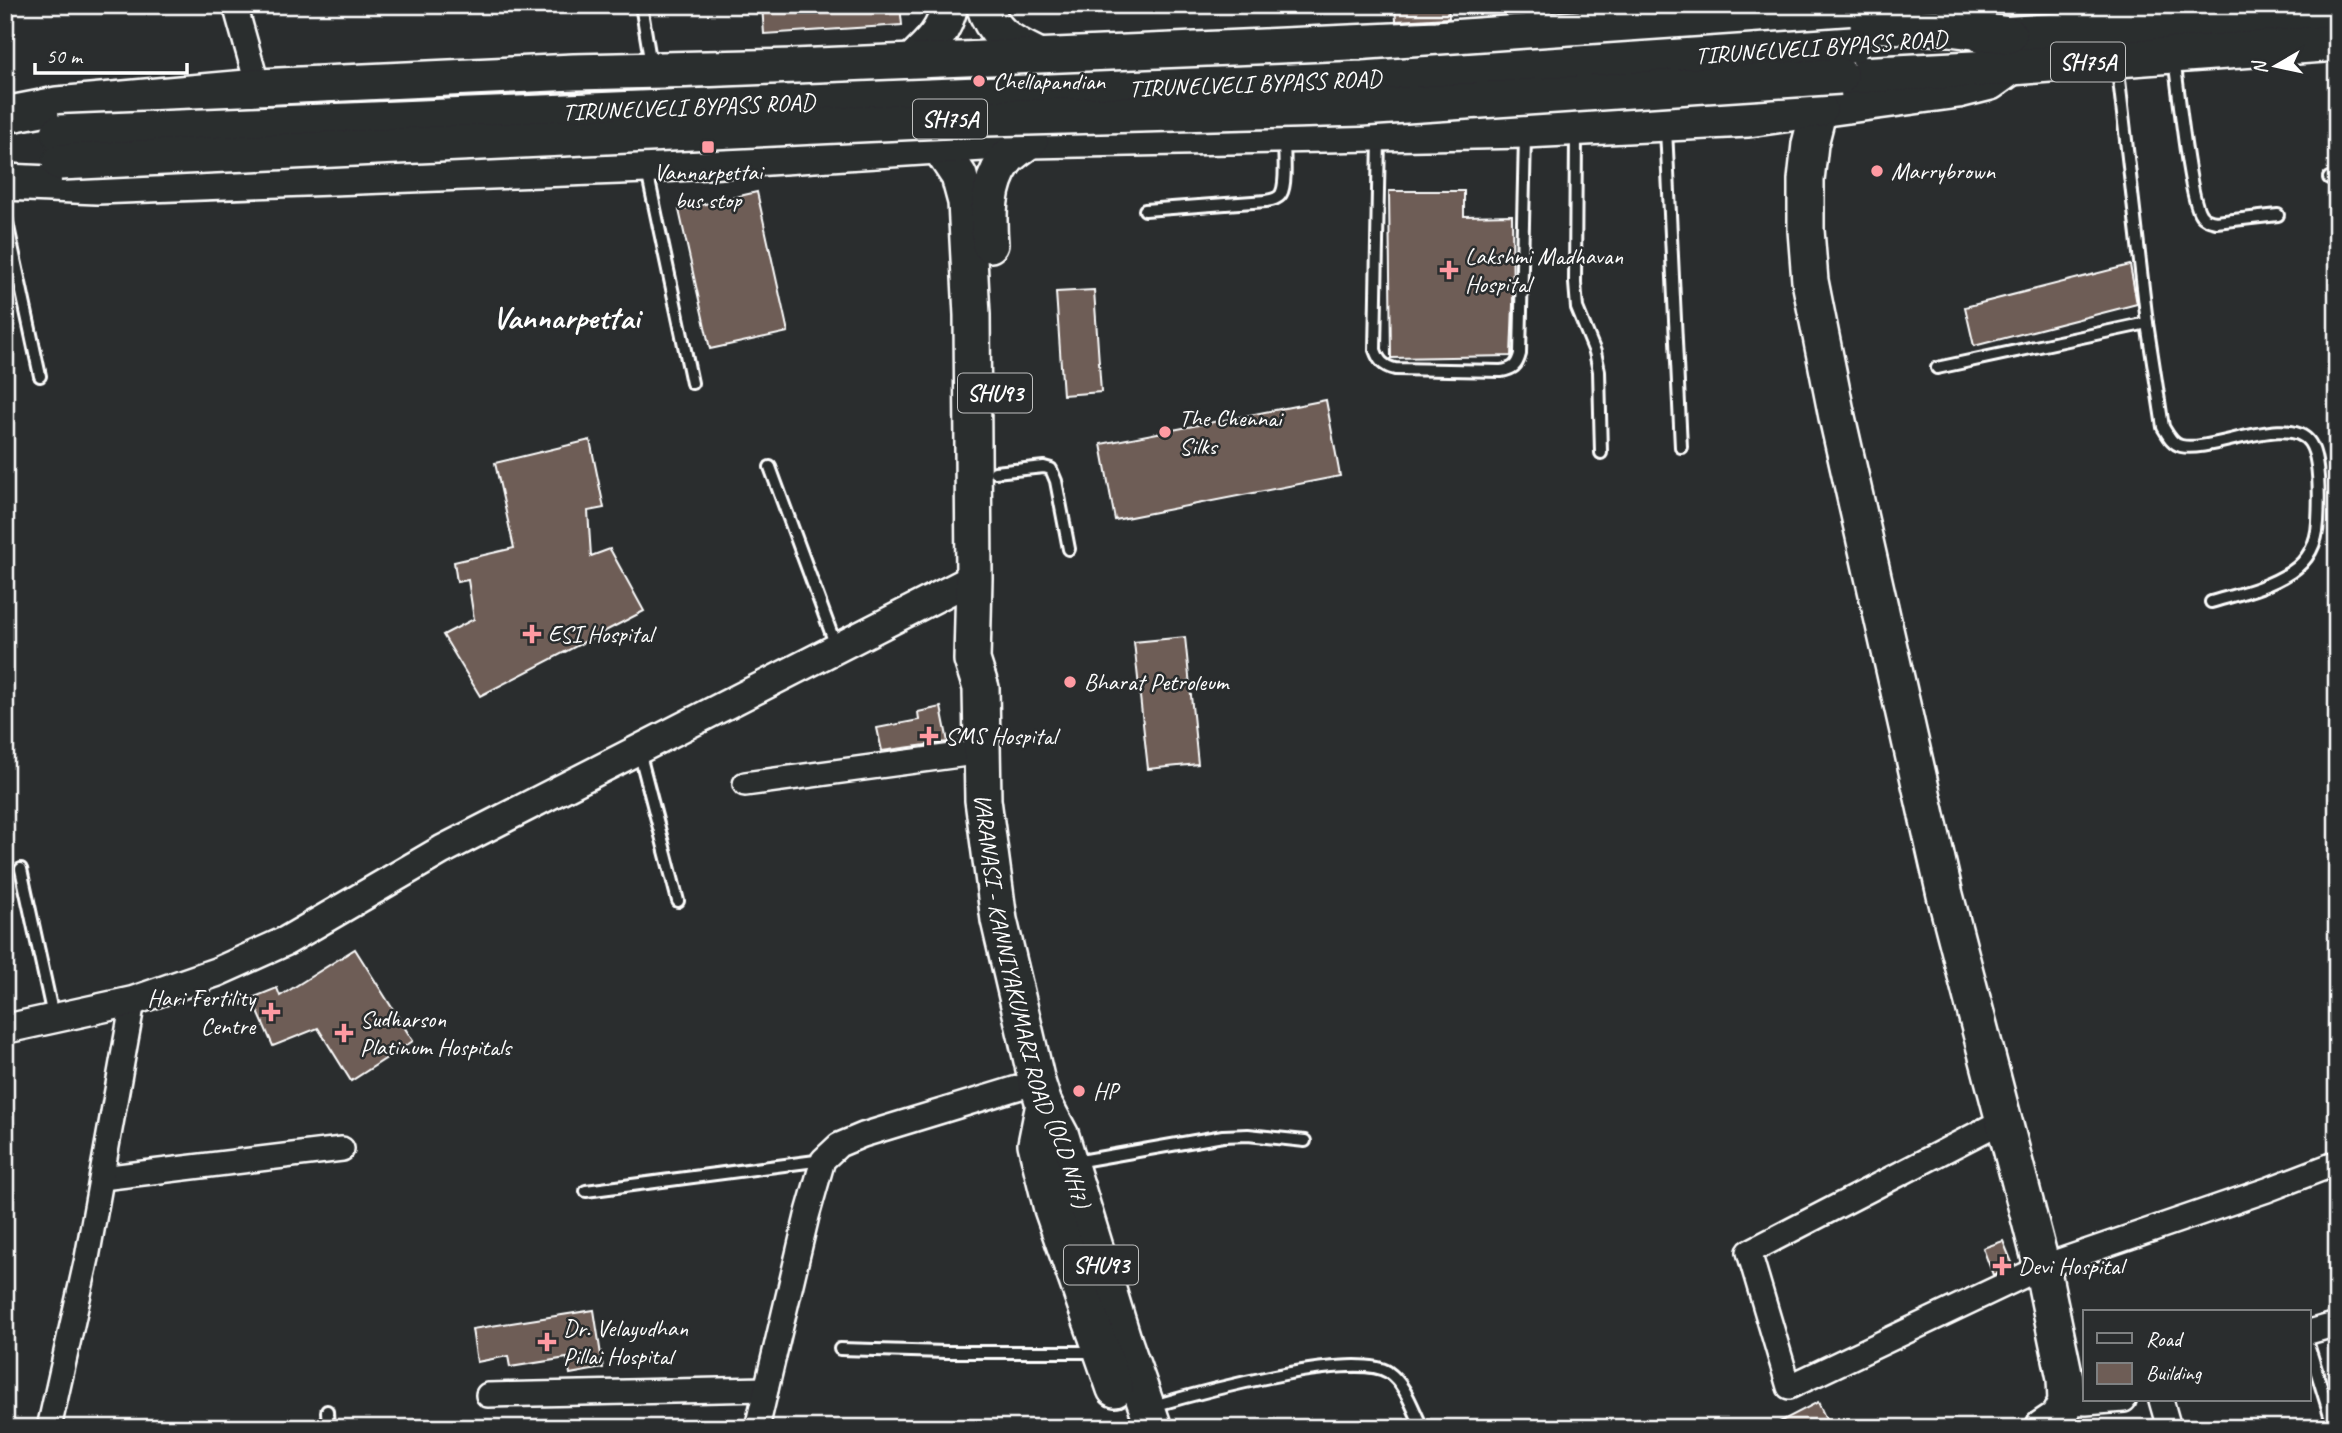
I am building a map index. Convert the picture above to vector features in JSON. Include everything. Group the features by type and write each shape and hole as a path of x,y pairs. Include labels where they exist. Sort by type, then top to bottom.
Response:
{"main road":[{"path":"912,62 933,42 946,23 950,5"},
{"path":"984,5 995,30 1011,43 1036,55"},
{"path":"5,115 70,104 258,87 574,72 793,67 1437,39 1777,13 1950,28 2010,51 1990,82 1958,90 1748,119 1525,130 1030,140 646,165 97,186 5,182"},
{"name":"TIRUNELVELI BYPASS ROAD","path":"2010,51 2117,60 2174,56 2333,25"},
{"name":"TIRUNELVELI BYPASS ROAD","path":"5,164 59,148 1361,108 1846,61 2010,51 2333,25"},
{"path":"1118,52 1149,64 1158,76 1160,120 1129,138"},
{"path":"793,67 776,74 767,83 766,112 768,141 777,151 795,156"},
{"path":"1819,108 1810,144 1806,180 1810,281 1837,417 1944,895 2042,1267 2065,1378 2066,1402 2058,1418 2043,1428"},
{"name":"TIRUNELVELI BYPASS ROAD","path":"5,135 59,148"},
{"name":"VARANASI - KANNIYAKUMARI ROAD (OLD NH7)","path":"981,688 990,662 996,540 989,203 995,178 1005,160 1030,140"},
{"name":"VARANASI - KANNIYAKUMARI ROAD (OLD NH7)","path":"939,146 959,176 966,202 972,315 972,660 981,688 983,800 999,920 1040,1093 1061,1136 1143,1421"},
{"name":"VARANASI - KANNIYAKUMARI ROAD (OLD NH7)","path":"1040,1093 1036,1144 1052,1209 1102,1352 1143,1421"}],"street":[{"path":"235,5 258,87"},
{"path":"5,1029 133,1001 217,972 286,942 442,850 974,578"},
{"path":"745,784 982,751"},
{"path":"49,1428 87,1258 133,1001"},
{"path":"757,1428 807,1216 823,1160 839,1145 863,1135 1040,1093"},
{"path":"2004,1120 1749,1252 1789,1387 2042,1267 2267,1190 2337,1163"},
{"path":"102,1178 342,1149"},
{"path":"2310,1332 2337,1324"},
{"path":"488,1395 766,1389"},
{"path":"2066,1402 2105,1402"},
{"path":"2162,1402 2169,1428"}],"lane":[{"path":"641,5 652,71"},
{"path":"2174,56 2192,184 2201,215 2216,222 2278,215"},
{"path":"2117,60 2147,323 2163,428 2171,440 2180,446 2198,446 2270,432 2289,432 2303,436 2311,444 2316,461 2319,503 2317,536 2310,554 2293,571 2268,585 2211,602"},
{"path":"1666,123 1681,447"},
{"path":"1576,127 1576,296 1577,308 1595,352 1599,371 1601,453"},
{"path":"1379,134 1375,350 1379,360 1387,367 1395,369 1501,372 1518,364 1520,354 1525,130"},
{"path":"1145,210 1276,198 1282,193 1284,135"},
{"path":"646,165 692,383"},
{"path":"5,213 40,376"},
{"path":"1937,368 2147,323"},
{"path":"770,467 837,648"},
{"path":"995,472 1044,467 1051,469 1056,481 1069,549"},
{"path":"638,748 678,901"},
{"path":"21,869 54,1019"},
{"path":"1069,1163 1223,1136 1248,1135 1305,1141"},
{"path":"586,1191 823,1160"},
{"path":"840,1349 1102,1352"},
{"path":"2310,1350 2333,1428"},
{"path":"1143,1421 1217,1388 1331,1367 1365,1366 1387,1371 1396,1380 1404,1389 1419,1421"},
{"path":"327,1411 328,1428"}],"building":[{"path":"762,5 900,5 902,25 764,34"},
{"path":"1395,5 1448,5 1449,18 1396,21"},
{"path":"1389,191 1464,191 1464,216 1512,215 1511,356 1391,358"},
{"path":"757,192 788,332 710,349 679,210"},
{"path":"2130,265 2137,304 1974,346 1965,307"},
{"path":"1094,290 1101,392 1063,395 1056,292"},
{"path":"1326,400 1340,476 1115,520 1101,444"},
{"path":"590,440 604,508 588,511 591,556 610,549 644,611 480,696 443,635 474,619 468,580 457,582 454,562 514,548 495,463"},
{"path":"1185,637 1198,764 1148,769 1134,642"},
{"path":"941,707 948,742 882,751 877,728 919,720 918,712"},
{"path":"355,949 413,1041 351,1081 318,1028 273,1046 252,998 277,988 280,996"},
{"path":"2003,1241 2013,1265 1993,1275 1983,1248"},
{"path":"594,1310 603,1368 570,1374 567,1358 510,1367 508,1356 477,1362 472,1329"},
{"path":"1818,1402 1830,1428 1768,1428"}],"place":[{"name":"Chellapandian","path":"979,81"},
{"name":"Vannarpettai bus stop","path":"708,147"},
{"name":"Marrybrown","path":"1877,171"},
{"name":"Lakshmi Madhavan Hospital","path":"1449,270"},
{"name":"The Chennai Silks","path":"1165,432"},
{"name":"ESI Hospital","path":"532,634"},
{"name":"Bharat Petroleum","path":"1070,682"},
{"name":"SMS Hospital","path":"929,736"},
{"name":"Hari Fertility Centre","path":"271,1012"},
{"name":"Sudharson Platinum Hospitals","path":"344,1033"},
{"name":"HP","path":"1079,1091"},
{"name":"Devi Hospital","path":"2002,1266"},
{"name":"Dr. Velayudhan Pillai Hospital","path":"547,1342"}],"district":[{"name":"Vannarpettai","path":"566,317"}]}
